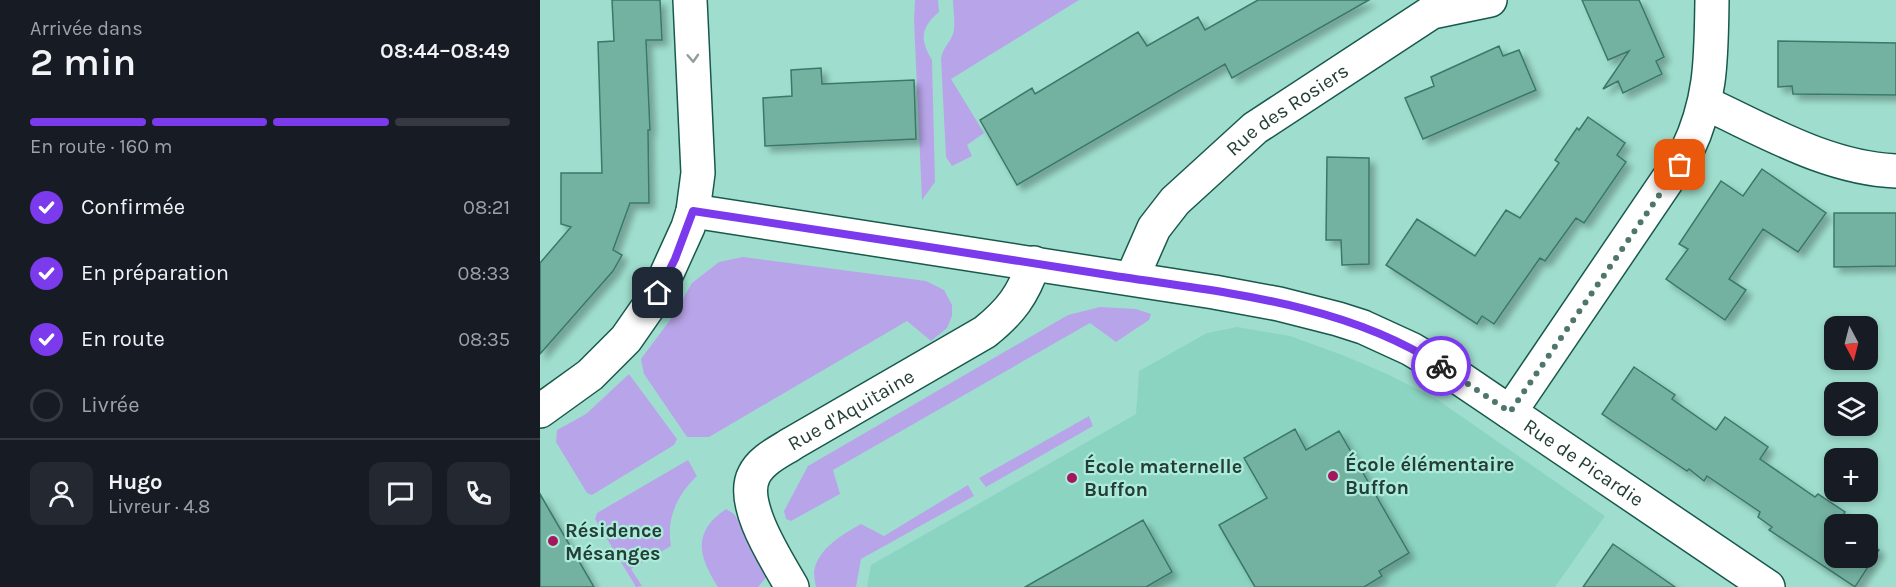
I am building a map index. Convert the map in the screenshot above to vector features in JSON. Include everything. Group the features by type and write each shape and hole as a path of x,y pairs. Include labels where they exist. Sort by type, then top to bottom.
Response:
{"street":[{"path":"540,411 591,375 642,319 669,271 693,211 698,173 690,0"},
{"name":"Rue des Rosiers","path":"1131,278 1155,228 1175,201 1255,128 1429,6 1490,0"},
{"path":"1510,412 1680,165 1694,137 1705,103 1711,73 1712,0"},
{"path":"1705,103 1823,156 1861,167 1896,171"},
{"name":"Rue de Picardie","path":"693,211 1131,278 1279,304 1364,327 1434,361 1768,587"},
{"name":"Rue d'Aquitaine","path":"792,587 764,533 751,501 752,477 766,460 793,443 985,332 1011,308 1022,294 1034,263"}],"shaded area":[{"path":"915,0 938,0 939,12 928,23 924,34 925,46 932,60 935,182 922,200 914,20"},
{"path":"953,0 1079,0 951,79 984,133 967,145 972,156 952,166 946,157 941,59 954,30"},
{"path":"743,257 926,281 944,290 952,305 952,316 947,328 931,341 907,321 709,437 687,437 644,374 641,359 673,316 692,283 719,262"},
{"path":"1100,307 1136,309 1151,314 1149,320 1116,342 1090,323 833,470 840,494 791,521 786,519 784,511 808,466 1068,315"},
{"name":"École élémentaire Buffon","path":"1237,327 1290,336 1345,356 1435,398 1605,516 1555,587 867,587 871,565 1136,414 1139,371 1207,333"},
{"path":"629,374 677,439 674,445 592,495 587,493 556,442 557,430 586,414"},
{"path":"1089,416 1093,426 986,487 979,478"},
{"path":"688,460 697,476 684,491 675,508 670,526 671,546 631,569 642,586 636,587 595,519 597,513"},
{"path":"968,485 974,496 861,559 856,587 816,587 814,572 820,556 846,532 861,524 884,536"},
{"path":"726,509 734,514 770,573 758,587 718,587 706,565 703,555 703,536 715,518"}],"building":[{"path":"612,0 660,0 662,40 646,40 650,130 648,130 649,203 630,203 613,250 622,255 613,271 540,354 540,263 571,227 561,224 561,173 602,173 598,42 614,41"},
{"path":"1258,0 1369,0 1232,78 1225,64 1017,185 980,120 1032,88 1035,94 1138,32 1147,46 1198,17 1205,30"},
{"path":"1582,0 1639,0 1664,57 1656,61 1662,74 1623,93 1618,81 1603,89 1629,51 1608,60"},
{"path":"1778,41 1896,43 1896,95 1793,94 1792,86 1778,87"},
{"path":"1499,46 1503,56 1519,50 1536,90 1423,139 1405,98 1434,86 1431,77"},
{"path":"821,68 822,84 914,80 916,139 765,146 763,98 792,96 791,70"},
{"path":"1588,117 1625,143 1617,155 1626,162 1584,223 1576,218 1545,261 1540,258 1494,324 1482,316 1477,324 1386,265 1417,219 1475,256 1506,210 1520,218 1559,163 1555,160 1577,128 1579,130"},
{"path":"1327,157 1369,158 1369,264 1342,265 1341,240 1326,240"},
{"path":"1762,169 1826,213 1798,252 1763,229 1729,279 1746,290 1725,320 1666,279 1688,249 1679,244 1721,181 1743,196"},
{"path":"1834,213 1896,213 1896,266 1834,267"},
{"path":"1634,367 1675,395 1672,399 1716,430 1725,417 1768,447 1760,459 1815,497 1818,494 1824,498 1824,502 1830,502 1845,512 1844,514 1824,514 1824,566 1769,530 1772,527 1758,517 1760,512 1707,476 1704,481 1689,469 1687,471 1602,414"},
{"path":"1295,429 1306,450 1339,431 1409,553 1379,571 1382,576 1364,587 1255,587 1219,525 1267,498 1244,458"},
{"name":"Résidence Mésanges","path":"540,494 594,587 540,587"},
{"path":"1143,520 1172,572 1146,587 1025,587"},
{"path":"1613,544 1675,587 1583,587"},
{"path":"1826,568 1867,568 1855,587"}],"way so far":[{"path":"1441,366 1510,412 1680,165"}],"place":[{"name":"École élémentaire Buffon","path":"1333,476"},
{"name":"École maternelle Buffon","path":"1072,478"},
{"name":"Résidence Mésanges","path":"553,541"}],"route":[{"path":"658,293 675,259 693,211 1034,263 1279,304 1364,327 1441,366"}]}
